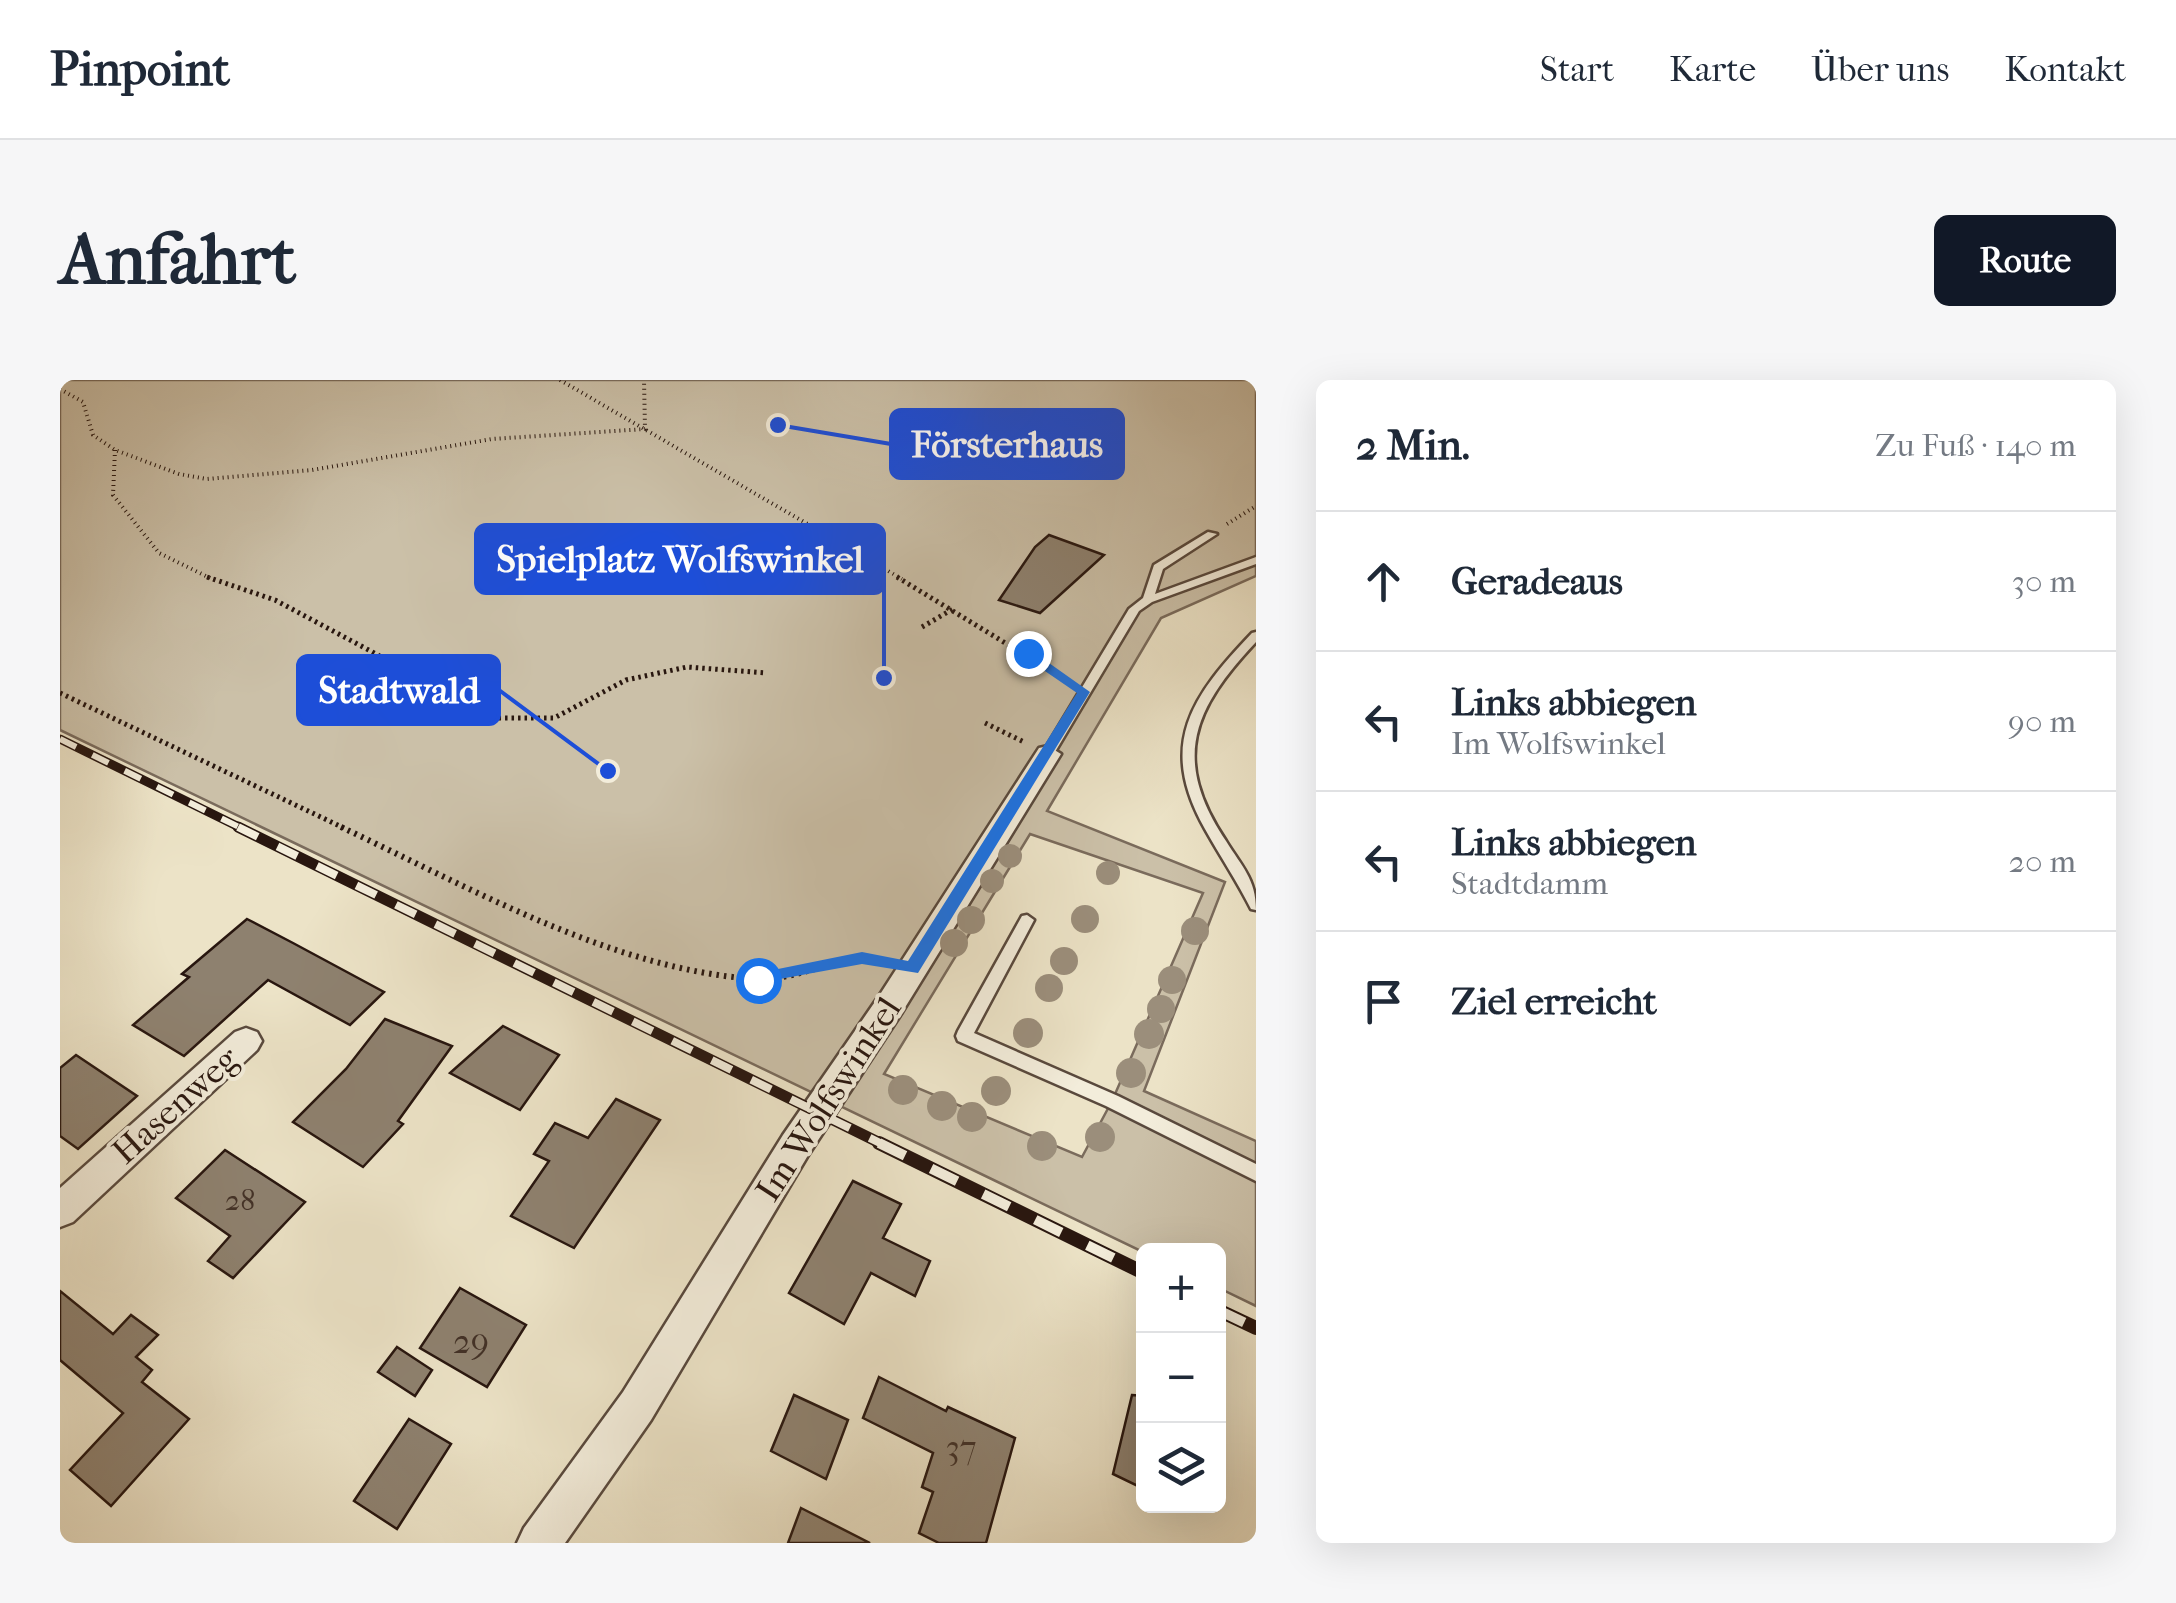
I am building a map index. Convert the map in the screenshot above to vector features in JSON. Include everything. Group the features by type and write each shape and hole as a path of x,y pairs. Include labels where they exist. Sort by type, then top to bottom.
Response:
{"street":[{"name":"Im Wolfswinkel","path":"539,1543 637,1406 795,1146 1048,754"},
{"name":"Hasenweg","path":"60,1211 246,1041"}],"lane":[{"name":"Im Wolfswinkel","path":"1048,754 1135,609 1148,600 1158,567 1216,531"},
{"path":"1148,600 1256,560"},
{"path":"1256,635 1215,684 1197,713 1184,748 1191,787 1210,826 1244,874 1256,905"},
{"path":"1027,920 964,1036 1112,1101 1256,1173"}],"path":[{"path":"560,380 953,608 1084,692"},
{"path":"644,380 645,430"},
{"path":"60,389 83,402 93,436 116,450 178,474 207,479 312,470 492,439 645,430"},
{"path":"116,450 113,495 160,553 218,582 275,600 378,655 427,687 500,718 554,718 626,680 687,667 726,666 766,673"},
{"path":"1216,531 1256,506"},
{"path":"922,626 953,608"},
{"path":"60,693 524,914 662,965 758,980 862,958 912,968"},
{"path":"985,722 1048,754"}],"shaded area":[{"path":"60,380 1256,380 1256,576 1161,618 1047,811 1225,882 1144,1091 1256,1141 1256,1306 1226,1291 1226,1243 1136,1243 1136,1249 60,730","holes":["1030,834 1203,893 1112,1101 1082,1157 884,1074"]}],"building":[{"path":"1049,535 1104,555 1040,613 999,600 1035,547"},
{"path":"247,919 384,992 350,1025 268,980 184,1056 133,1025 189,977 182,974"},
{"path":"385,1019 452,1046 398,1121 403,1124 363,1167 293,1122 346,1069"},
{"path":"503,1026 559,1055 520,1110 450,1073"},
{"path":"76,1055 137,1096 78,1149 60,1136 60,1068"},
{"path":"616,1099 660,1120 574,1248 511,1216 549,1161 534,1154 555,1123 588,1138"},
{"path":"225,1150 305,1202 233,1278 208,1261 230,1236 176,1198"},
{"path":"853,1181 901,1204 883,1238 930,1261 915,1296 871,1273 844,1324 789,1293"},
{"path":"460,1288 526,1325 487,1387 420,1348"},
{"path":"60,1291 113,1334 131,1315 158,1335 136,1357 152,1370 142,1382 189,1419 111,1506 70,1470 123,1413 60,1360"},
{"path":"397,1347 432,1370 415,1396 378,1372"},
{"path":"879,1377 946,1411 948,1407 1015,1438 986,1543 939,1543 919,1533 933,1492 922,1487 933,1453 863,1418"},
{"path":"794,1395 848,1420 826,1479 771,1451"},
{"path":"1132,1395 1136,1395 1136,1485 1113,1474"},
{"path":"409,1419 451,1444 397,1529 354,1501"},
{"path":"801,1508 870,1543 788,1543"}],"railway":[{"path":"60,739 243,829"},
{"path":"238,827 884,1145"},
{"path":"879,1143 1136,1269"},
{"path":"1226,1314 1256,1328"}],"place":[{"name":"Försterhaus","path":"778,425"},
{"name":"Spielplatz Wolfswinkel","path":"884,678"},
{"name":"Stadtwald","path":"608,771"}],"route":[{"path":"758,980 862,958 912,968 1084,692 1028,653"}]}
